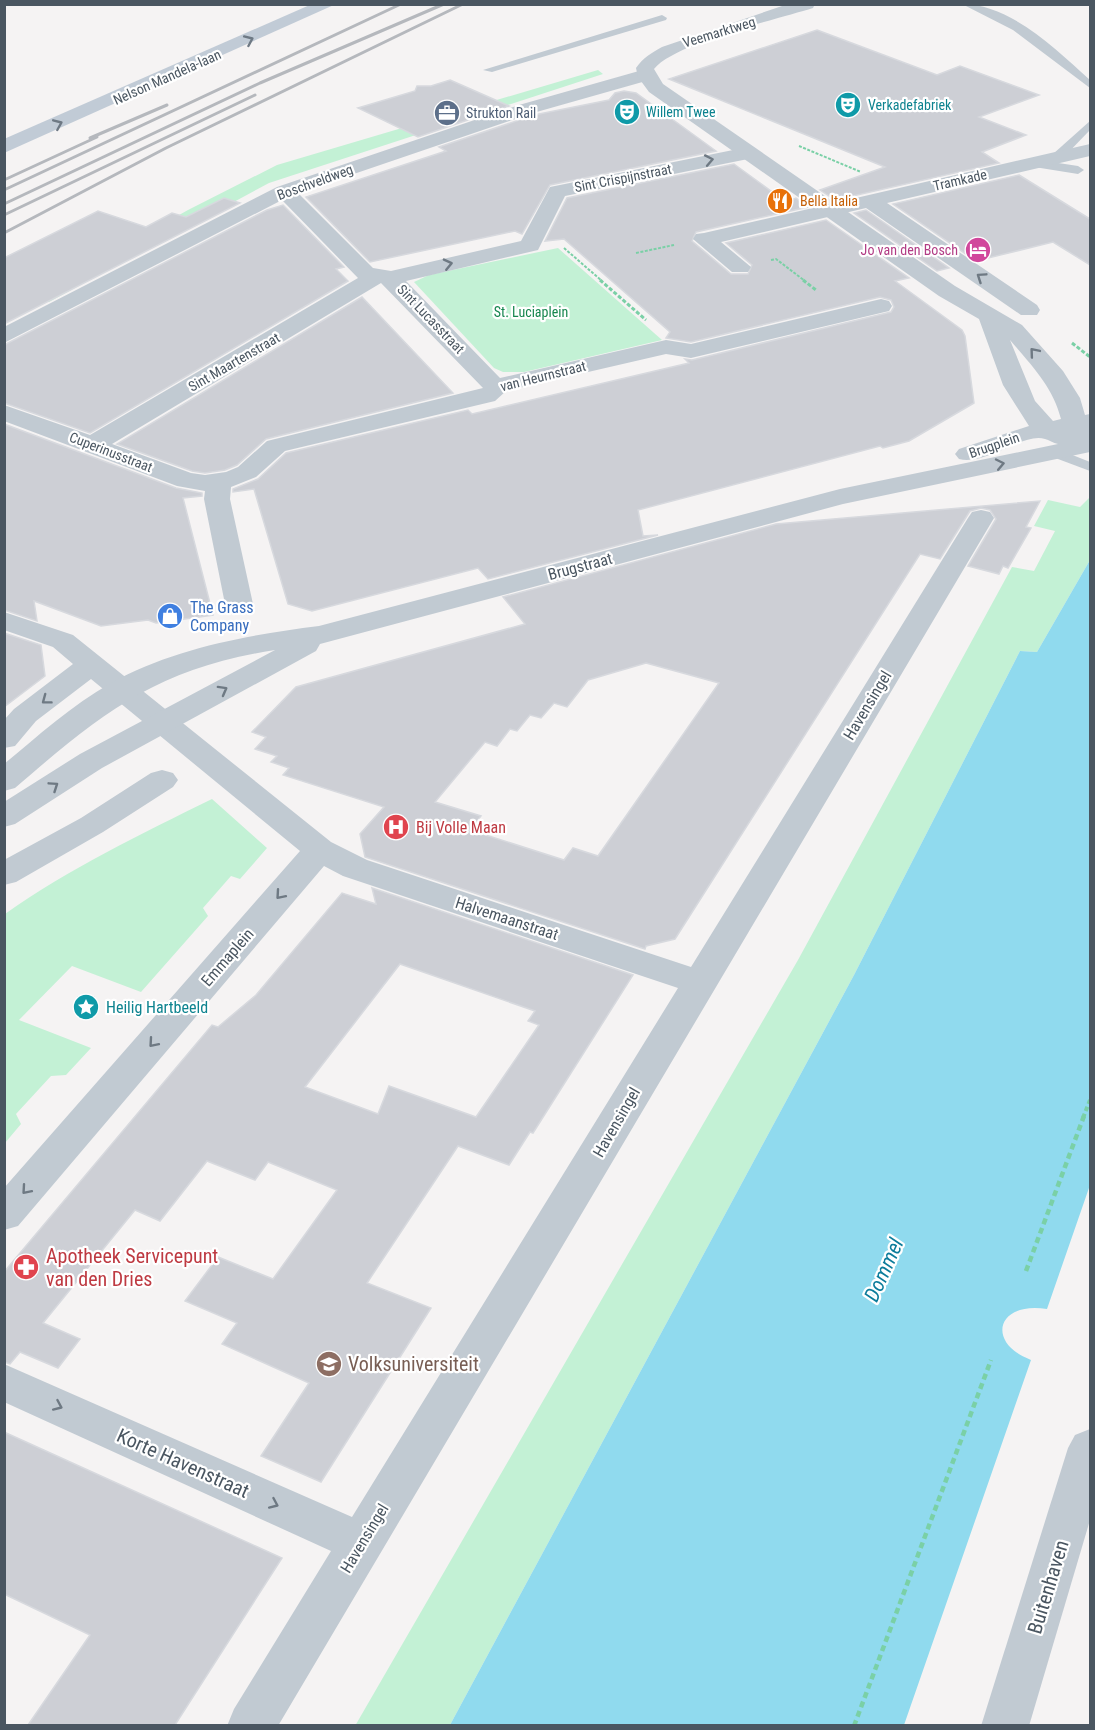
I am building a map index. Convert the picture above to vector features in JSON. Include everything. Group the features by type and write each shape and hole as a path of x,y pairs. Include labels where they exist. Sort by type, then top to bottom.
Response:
{"main road":[{"name":"Nelson Mandela-laan","path":"4,130 289,4"},
{"name":"Nelson Mandela-laan","path":"4,147 327,5"}],"street":[{"name":"Veemarktweg","path":"646,75 645,68 648,61 660,53 807,4"},
{"path":"646,75 656,88 830,211 990,318 1014,330 1054,376 1068,398 1086,441"},
{"name":"Boschveldweg","path":"4,336 284,191 526,109 646,75"},
{"name":"Tramkade","path":"740,267 704,239 1090,150"},
{"name":"Sint Crispijnstraat","path":"383,277 530,245 556,191 748,153"},
{"name":"Sint Lucasstraat","path":"284,191 366,274 383,277 495,386"},
{"path":"870,201 1029,310 990,318"},
{"name":"Sint Maartenstraat","path":"92,445 383,277"},
{"name":"van Heurnstraat","path":"219,482 247,472 276,446 486,396 494,391 495,386 666,347 691,351 881,306"},
{"name":"Brugplein","path":"990,318 1024,406 1044,429"},
{"name":"Cuperinusstraat","path":"4,412 186,480 219,482"},
{"name":"Brugplein","path":"944,463 1017,436 1044,429 1086,441"},
{"name":"Brugstraat","path":"840,497 1055,453 1086,441"},
{"name":"Brugstraat","path":"320,635 840,497 944,463"},
{"path":"219,482 217,499 239,604"},
{"name":"Havensingel","path":"251,1725 589,1168 698,981 981,518"},
{"path":"4,620 63,641 318,850"},
{"path":"4,780 80,717 122,689 163,671 208,657 281,640 320,635"},
{"path":"4,817 91,760 297,651 320,635"},
{"path":"4,739 26,715 92,665"},
{"path":"4,874 92,825 162,780"},
{"name":"Halvemaanstraat","path":"318,850 355,868 698,981"},
{"name":"Emmaplein","path":"4,1215 318,850"},
{"name":"Korte Havenstraat","path":"4,1382 361,1543"},
{"name":"Buitenhaven","path":"1005,1725 1090,1448"}],"lane":[{"path":"966,4 987,10 1050,49 1090,85"},
{"path":"488,70 662,18"},
{"path":"1057,157 1090,124"},
{"path":"1032,163 1078,171"}],"path":[{"path":"537,232 562,246 583,264 668,340 666,347"},
{"path":"740,267 776,259 848,314"},
{"path":"583,264 591,263"},
{"path":"1026,1271 1090,1100"},
{"path":"854,1725 991,1360"}],"green space":[{"path":"598,70 603,74 269,183 49,302 34,296 188,210 277,165"},
{"name":"St. Luciaplein","path":"558,248 662,340 524,372 503,372 494,368 414,282 429,275"},
{"path":"1090,497 1090,560 1037,652 1020,651 854,975 450,1725 355,1726 798,960 1012,567 1034,571 1055,531 1034,526 1048,500 1080,507"},
{"path":"212,799 267,848 240,879 231,876 203,908 208,916 141,992 72,966 19,1020 91,1048 66,1075 51,1076 16,1114 21,1124 5,1143 5,914 80,867"}],"water":[{"name":"Dommel","path":"1090,560 1090,1185 1047,1309 1030,1308 1017,1311 1008,1317 1003,1325 1003,1334 1007,1344 1017,1353 1031,1360 904,1725 450,1725 854,975 1020,651 1037,652"}],"building":[{"name":"Verkadefabriek","path":"817,30 937,75 960,66 1039,95 979,117 1026,135 982,152 999,163 835,200 820,190 885,167 669,79"},
{"path":"450,80 509,106 418,137 358,108 415,91 417,86 431,86"},
{"path":"624,91 636,93 716,151 550,185 522,234 515,231 370,262 306,197 446,151 439,147 534,115 609,100 615,93"},
{"path":"734,164 786,202 796,198 808,207 696,232 692,241 731,274 748,274 752,265 726,243 826,220 909,278 895,281 962,330 965,336 974,403 909,441 883,448 880,446 638,510 643,536 658,535 488,579 478,568 312,611 288,604 254,489 233,492 233,489 258,479 286,453 468,410 472,414 689,363 685,359 692,360 891,312 894,307 891,300 880,297 691,342 666,338 670,332 564,239 545,241 567,198"},
{"path":"1019,175 1090,219 1090,265 1053,242 976,261 893,204"},
{"path":"224,198 240,203 4,324 4,258 98,211 146,227 172,213 186,217"},
{"path":"283,205 344,267 336,269 348,281 90,433 4,403 4,345 267,210"},
{"path":"866,210 949,268 937,271 854,213"},
{"path":"362,297 453,393 266,439 237,465 225,470 205,473 192,471 117,444"},
{"path":"4,424 176,488 202,493 202,496 183,498 213,615 156,623 148,620 101,626 34,601 37,621 4,610"},
{"path":"1040,501 1026,527 1031,528 1008,568 1003,566 999,574 968,566 996,519 990,510 981,508 970,511 940,559 920,554 675,939 646,946 645,949 365,857 360,834 384,807 283,775 289,768 271,762 277,756 255,749 266,737 252,732 296,687 525,624 503,597 776,524","holes":["646,663 719,683 598,856 573,848 564,860 470,830 481,816 435,802 485,742 497,746 510,729 517,731 530,715 541,718 554,703 567,707 588,680"]},
{"path":"4,633 41,645 45,676 4,707"},
{"path":"372,888 633,975 533,1133 530,1132 509,1165 458,1146 367,1283 431,1308 321,1482 261,1456 309,1383 222,1344 237,1323 185,1301 218,1257 273,1279 337,1190 268,1162 255,1180 207,1161 160,1221 135,1210 43,1323 80,1339 58,1368 20,1352 10,1364 4,1362 4,1272 212,1025 218,1027 256,995 342,893 376,904","holes":["400,964 535,1011 528,1021 539,1025 476,1117 389,1086 378,1114 305,1087"]},
{"path":"4,1432 282,1558 175,1725 28,1725 90,1635 4,1594"}],"railway":[{"path":"4,190 401,4"},
{"path":"4,204 260,83 444,4"},
{"path":"4,233 166,148 463,4"},
{"path":"4,215 255,95"},
{"path":"90,138 167,105"},
{"path":"4,180 97,137"}],"place":[{"name":"Verkadefabriek","path":"848,105"},
{"name":"Willem Twee","path":"627,112"},
{"name":"Strukton Rail","path":"447,113"},
{"name":"Bella Italia","path":"780,201"},
{"name":"Jo van den Bosch","path":"978,250"},
{"name":"The Grass Company","path":"170,616"},
{"name":"Bij Volle Maan","path":"396,827"},
{"name":"Heilig Hartbeeld","path":"86,1007"},
{"name":"Apotheek Servicepunt van den Dries","path":"26,1267"},
{"name":"Volksuniversiteit","path":"329,1364"}]}
